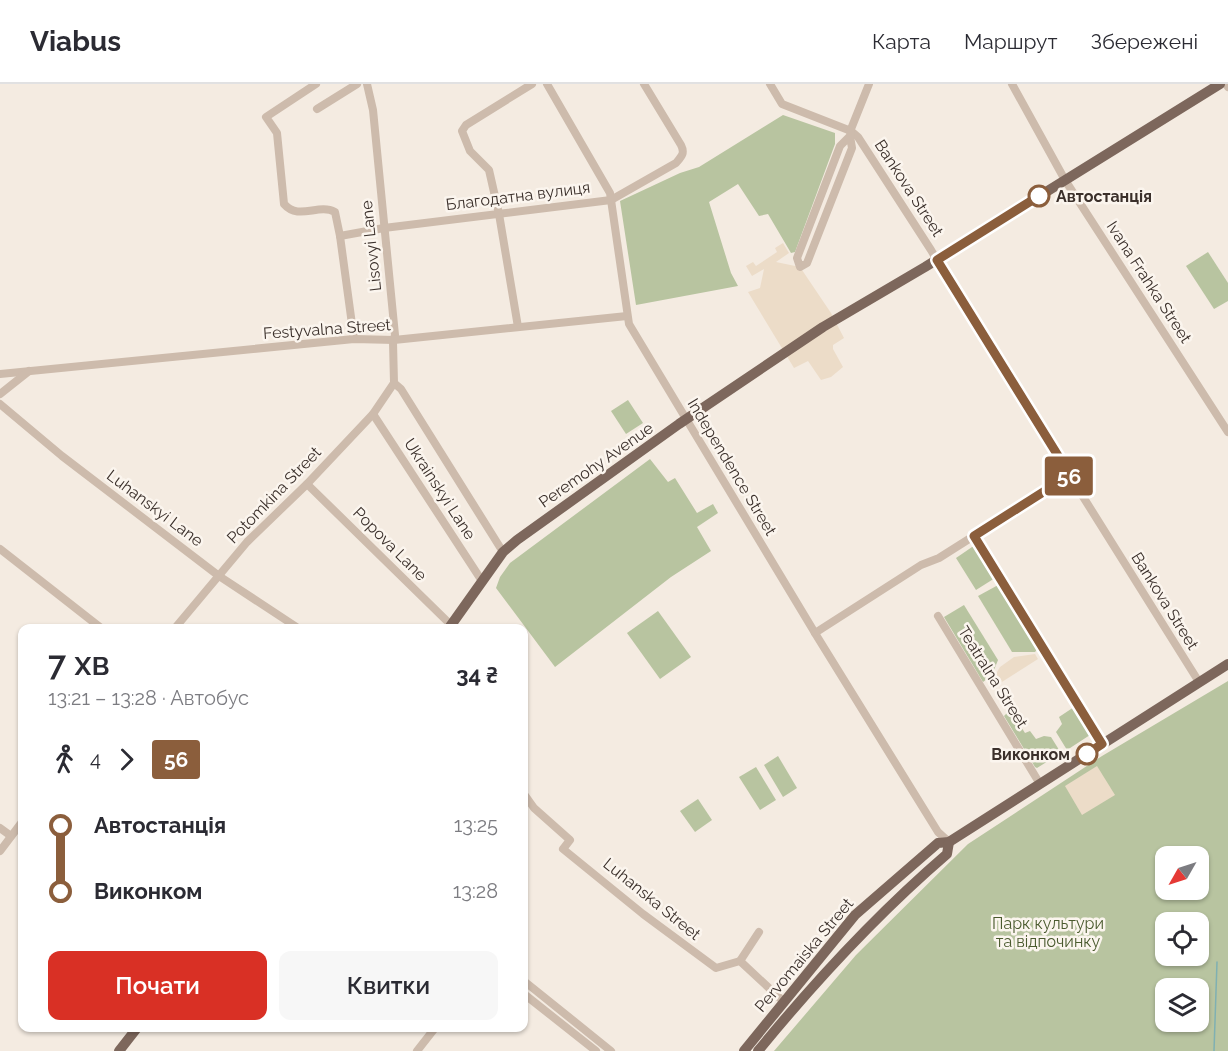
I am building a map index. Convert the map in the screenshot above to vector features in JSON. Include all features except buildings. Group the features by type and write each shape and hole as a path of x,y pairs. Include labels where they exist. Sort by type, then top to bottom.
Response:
{"main road":[{"path":"937,260 1220,84"},
{"name":"Peremohy Avenue","path":"452,624 503,552 517,540 686,420 835,320 937,260"},
{"name":"Pervomaiska Street","path":"744,1051 855,915 938,843 949,842 1228,664"},
{"name":"Pervomaiska Street","path":"758,1051 808,990 853,942 947,854 949,842"},
{"path":"119,1051 134,1032"}],"street":[{"path":"316,84 266,117 277,133 284,204 289,210 297,213 329,209 335,212 354,339"},
{"path":"317,109 357,84"},
{"name":"Lisovyi Lane","path":"367,84 373,110 395,335 394,383"},
{"path":"518,327 500,214 489,170 470,151 462,131 466,125 532,84"},
{"name":"Independence Street","path":"547,84 606,185 611,200 629,324 815,633 938,832 949,842"},
{"name":"Благодатна вулиця","path":"340,236 384,228 611,200 676,163 684,151 644,84"},
{"name":"Bankova Street","path":"770,84 782,104 858,137 1199,682"},
{"path":"850,134 852,148 807,263 800,267 797,258 840,146 850,134 869,84"},
{"name":"Ivana Frahka Street","path":"1012,84 1065,180 1228,432"},
{"name":"Festyvalna Street","path":"0,374 354,339 394,340 627,316"},
{"path":"0,394 29,370"},
{"path":"394,383 401,389 503,552"},
{"name":"Potomkina Street","path":"178,624 247,542 307,484 373,414 394,383"},
{"name":"Luhanskyi Lane","path":"0,404 62,456 219,576 292,624"},
{"name":"Ukrainskyi Lane","path":"373,414 482,581"},
{"path":"815,633 921,565 931,563 1070,475"},
{"name":"Popova Lane","path":"307,484 447,624"},
{"path":"974,536 1102,744"},
{"path":"0,549 96,624"},
{"name":"Teatralna Street","path":"938,616 1040,784"},
{"name":"Luhanska Street","path":"528,800 534,808 570,840 563,849 643,914 716,968 740,961"},
{"path":"0,851 18,827"},
{"path":"0,828 11,836"},
{"path":"759,932 740,961 784,1002"},
{"path":"528,984 611,1051"},
{"path":"528,997 596,1051"},
{"path":"417,1051 432,1032"}],"green space":[{"path":"783,115 835,133 835,144 795,252 791,253 768,214 759,216 738,184 709,202 731,273 738,286 636,305 620,201 680,173 699,167"},
{"path":"1208,252 1228,283 1228,301 1214,309 1186,266"},
{"path":"628,400 643,423 626,434 611,411"},
{"path":"650,459 668,482 675,478 697,513 713,504 718,513 697,527 711,551 671,577 555,667 528,631 528,624 523,624 496,588 500,577 510,563"},
{"path":"975,545 995,578 976,590 956,558"},
{"path":"1000,584 1039,647 1035,652 1012,652 978,596"},
{"path":"964,605 998,660 992,675 983,682 944,617"},
{"path":"658,611 691,657 660,679 627,633"},
{"name":"Парк культури та відпочинку","path":"1228,681 1228,1051 774,1051 856,955 968,844 1102,756"},
{"path":"1074,707 1090,735 1067,750 1056,732 1062,724 1059,717"},
{"path":"1011,711 1025,733 1030,731 1036,739 1044,736 1051,737 1061,753 1037,768 1035,767 1004,716"},
{"path":"778,756 797,788 783,797 764,765"},
{"path":"756,767 776,800 760,810 739,777"},
{"path":"698,799 712,820 695,832 680,811"}],"shaded area":[{"path":"783,243 789,253 776,262 800,267 831,313 844,338 833,345 843,367 831,377 821,380 808,361 794,368 748,292 760,288 764,269 752,276 746,266 753,262 756,266 777,252 775,248"},
{"path":"1035,654 1038,659 994,687 991,682 1000,667 1014,657"},
{"path":"1097,766 1115,795 1082,815 1065,786"}],"waterway":[{"path":"1214,1051 1217,962"}],"bus line":[{"name":"56","path":"1039,196 937,260 1070,475 974,536 1102,744 1087,754"}],"place":[{"name":"Автостанція","path":"1039,196"},
{"name":"Виконком","path":"1087,754"}]}
